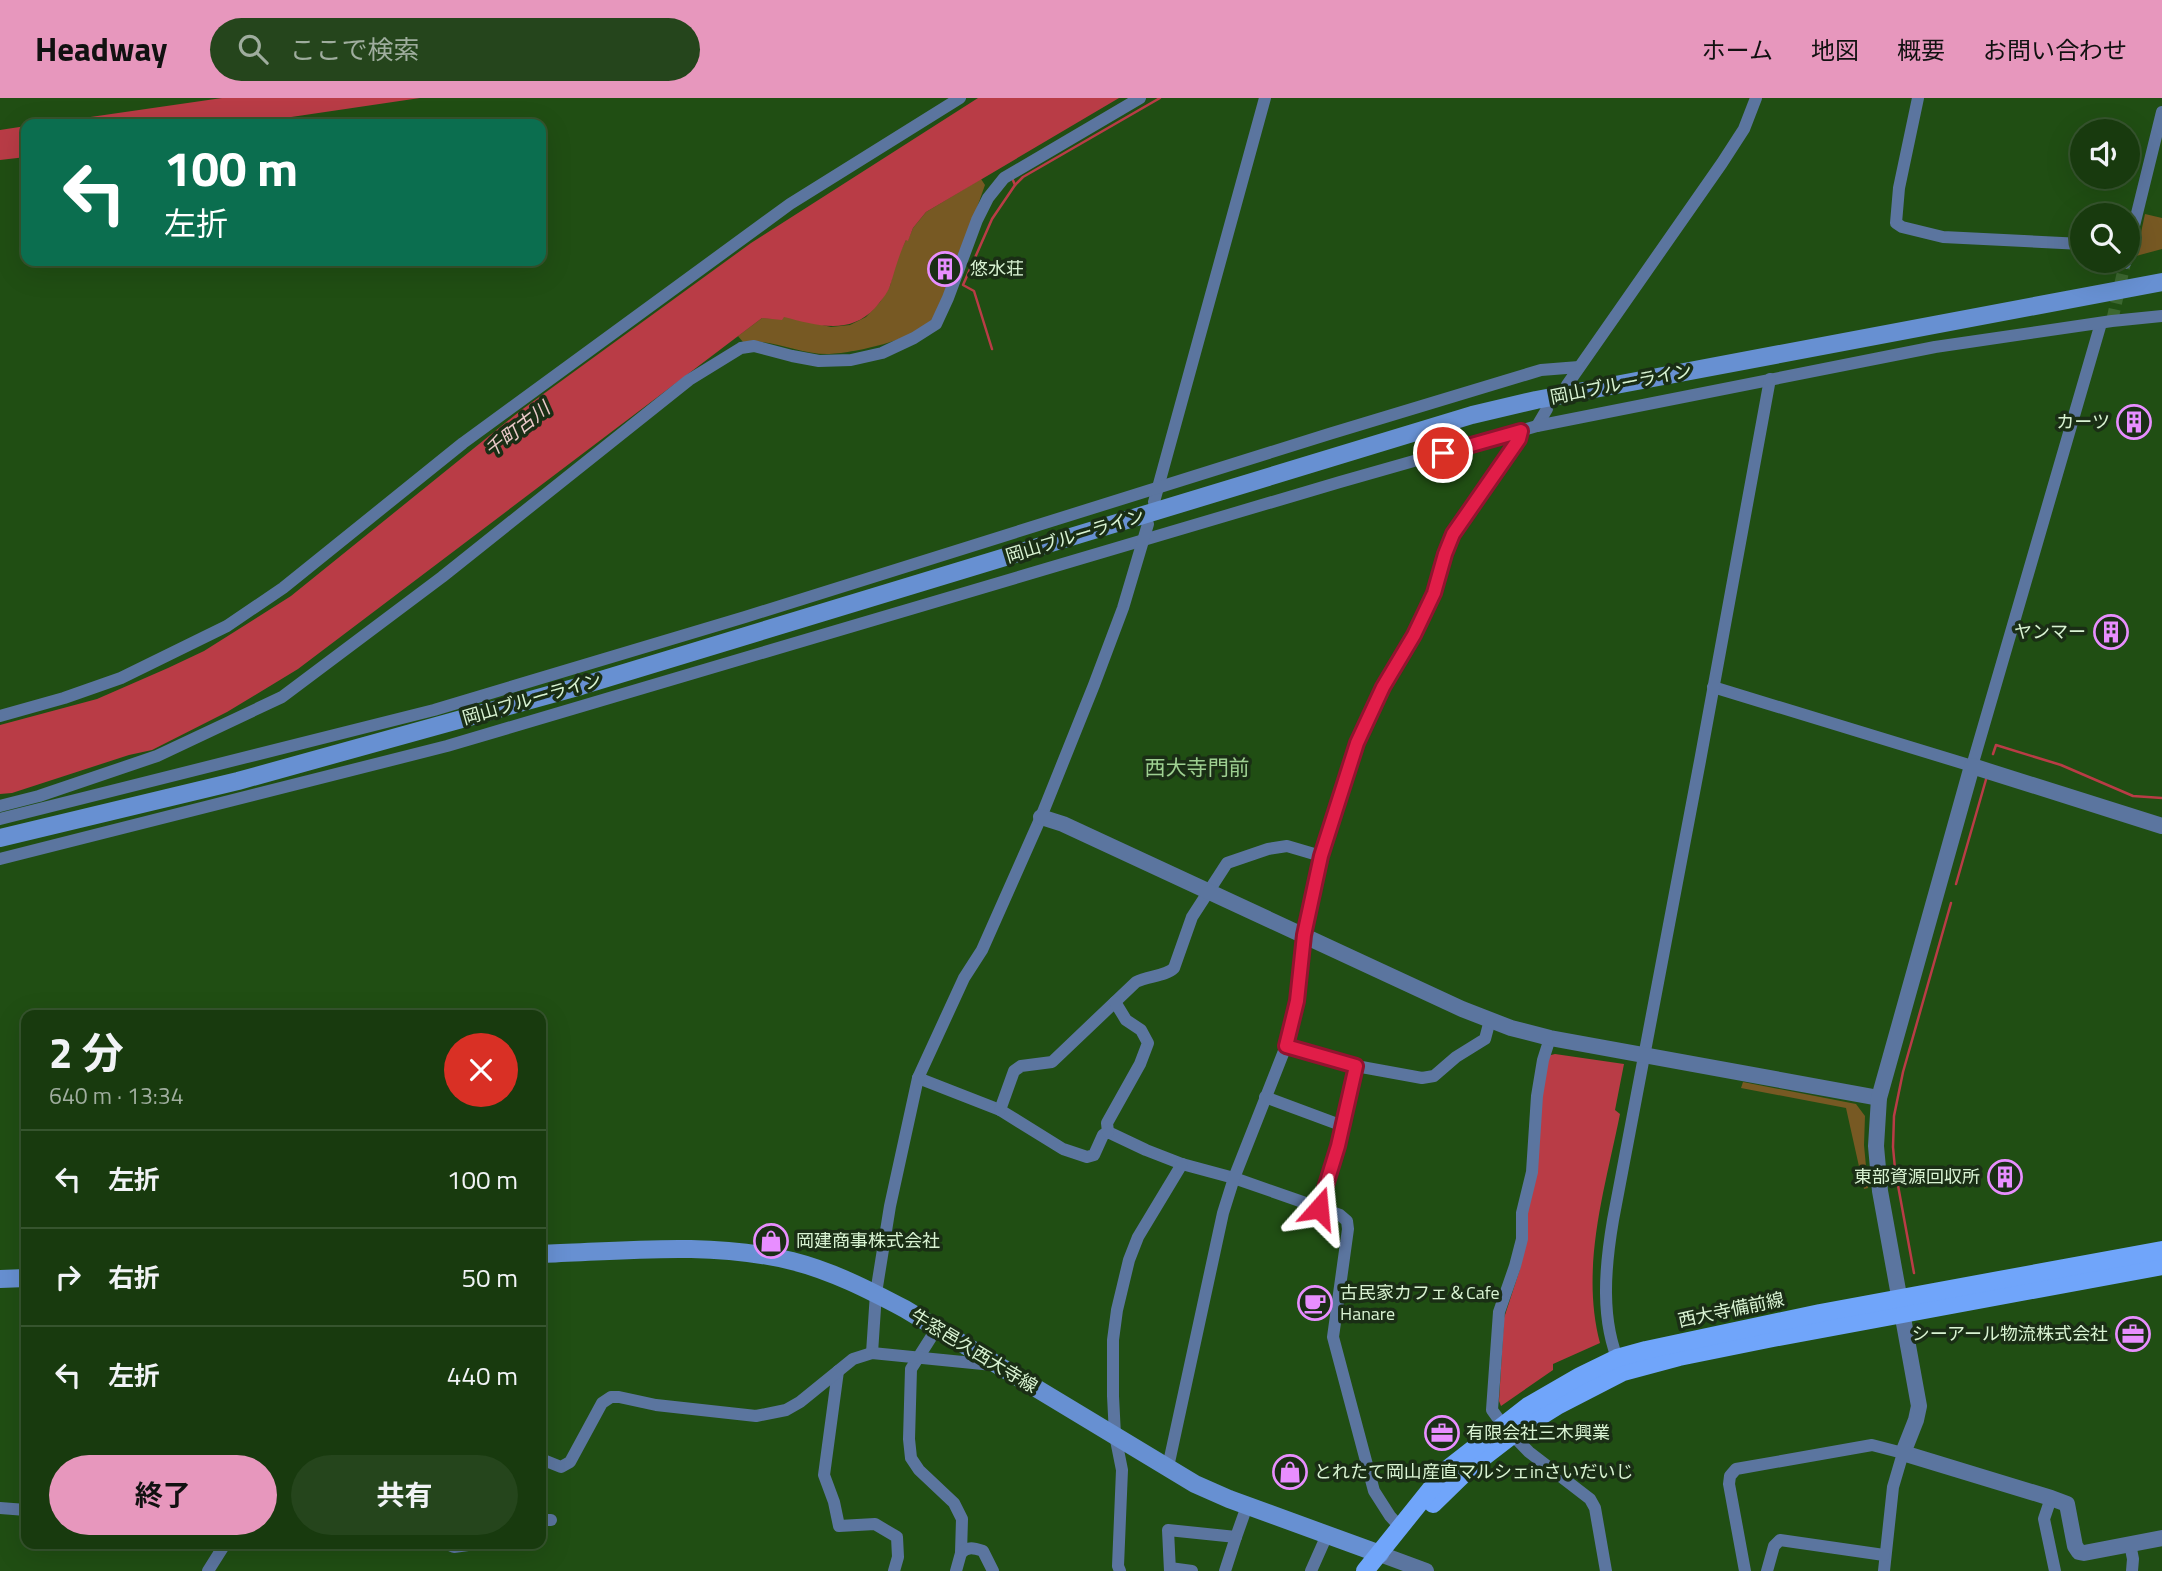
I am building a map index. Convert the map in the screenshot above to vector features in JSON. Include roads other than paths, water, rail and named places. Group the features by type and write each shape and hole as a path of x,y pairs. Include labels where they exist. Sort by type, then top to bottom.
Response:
{"main road":[{"path":"2097,294 2162,275"},
{"name":"岡山ブルーライン","path":"0,838 238,781 581,686 1472,415 1536,400 2162,282"},
{"name":"牛窓邑久西大寺線","path":"546,1254 680,1248 737,1251 794,1262 838,1276 876,1293 937,1328 1195,1484 1247,1506 1380,1554"},
{"name":"西大寺備前線","path":"1902,1305 2162,1250"},
{"name":"西大寺備前線","path":"1380,1554 1408,1534 1442,1493 1472,1466 1528,1406 1580,1376 1709,1336 2162,1266"},
{"path":"0,1279 21,1278"},
{"name":"西大寺備前線","path":"1365,1571 1447,1470 1507,1430"}],"street":[{"path":"0,716 121,678 227,626 283,588 474,436 779,212 960,98"},
{"path":"0,806 39,796 157,756 282,697 443,578 689,380 741,348 754,345 819,361 851,360 882,353 915,338 936,324 977,220 988,198 1004,178 1140,98"},
{"path":"1154,502 1265,98"},
{"path":"1567,385 1722,163 1744,129 1756,98"},
{"path":"1919,98 1899,188 1896,223 1902,227 1943,237 2070,243"},
{"path":"2139,203 2162,112"},
{"path":"0,859 445,741 755,649 1142,542 1537,426 1935,347 2162,316"},
{"path":"1884,1571 1893,1487 1919,1406 1877,1169 1878,1098 2101,323"},
{"path":"0,819 435,714 747,621 1158,488 1541,370 1579,367"},
{"path":"1620,1365 1607,1311 1607,1256 1770,379"},
{"path":"1537,426 1547,409"},
{"path":"1168,1467 1223,1213 1286,1046 1297,1001 1304,935 1321,856 1357,743 1383,687 1414,635 1434,593 1453,534 1519,439 1521,431"},
{"path":"872,1353 876,1293 895,1181 918,1078 964,978 982,950 1041,817 1123,608 1148,524"},
{"path":"1713,687 2162,826"},
{"path":"1041,817 1063,824 1490,1020 1550,1038 1878,1098"},
{"path":"1000,1110 1014,1070 1021,1066 1052,1062 1136,982 1147,976 1168,973 1174,968 1192,917 1227,863 1268,849 1287,846 1321,856"},
{"path":"1108,1132 1107,1123 1140,1064 1148,1043 1142,1030 1126,1020 1115,1002"},
{"path":"1286,1046 1356,1066 1422,1078 1434,1076 1456,1057 1485,1040 1490,1020"},
{"path":"1550,1038 1537,1096 1532,1172 1522,1213 1522,1239 1499,1312 1492,1410 1529,1452 1590,1499 1595,1508 1606,1571"},
{"path":"1319,1208 1343,1126 1356,1066"},
{"path":"918,1078 1000,1110 1063,1149 1087,1157 1094,1155 1103,1135 1108,1132"},
{"path":"1265,1097 1343,1126"},
{"path":"1108,1132 1182,1164 1234,1178 1340,1215 1347,1221 1332,1337 1374,1490 1400,1527"},
{"path":"1120,1571 1122,1470 1115,1435 1113,1340 1125,1278 1138,1237 1182,1164"},
{"path":"937,1328 911,1369 909,1439 911,1458 919,1470 947,1496 962,1519 961,1553 956,1571"},
{"path":"546,1461 561,1467 569,1462 603,1403 611,1397 656,1405 757,1416 786,1410 800,1402 853,1359 872,1353 1000,1366"},
{"path":"838,1371 824,1475 839,1526 875,1524 897,1537 898,1557 894,1571"},
{"path":"1745,1571 1729,1484 1730,1476 1736,1469 1872,1446 1903,1453 2067,1504 2075,1546 2079,1552 2162,1538"},
{"path":"2051,1498 2044,1519 2055,1571"},
{"path":"1226,1571 1247,1506"},
{"path":"0,1508 21,1510"},
{"path":"1192,1571 1170,1569 1168,1530 1236,1537"},
{"path":"1311,1571 1327,1535"},
{"path":"1768,1571 1774,1546 1780,1540 1884,1555"},
{"path":"2130,1544 2132,1571"},
{"path":"961,1553 971,1548 983,1551 993,1571"},
{"path":"208,1571 222,1549"},
{"path":"1380,1554 1426,1571"}],"water":[{"path":"222,98 420,98 278,119 77,119"},
{"name":"千町古川","path":"978,98 1119,98 926,212 913,228 908,241 906,240 887,292 865,317 832,326 784,317 782,320 762,318 298,669 227,712 152,750 12,793 0,794 0,725 97,699 168,668 204,651 291,596 520,411 751,243"},
{"path":"21,127 21,158 0,160 0,130"},
{"path":"1555,1054 1624,1064 1615,1110 1620,1114 1602,1199 1594,1257 1593,1286 1600,1343 1553,1364 1553,1370 1501,1406 1499,1401 1504,1318 1520,1269 1547,1056"}],"waterway":[{"path":"1015,185 1023,177 1160,98"},
{"path":"992,349 974,291 963,285 992,219 1015,185 1012,178"},
{"path":"1993,754 1996,745 2061,765 2133,796 2162,798"},
{"path":"1956,884 1987,776"},
{"path":"1914,1273 1895,1169 1894,1116 1903,1072 1951,903"}],"tunnel":[{"path":"2112,321 2123,273"}],"place":[{"name":"悠水荘","path":"945,269"},
{"name":"カーツ","path":"2134,422"},
{"name":"ヤンマー","path":"2111,632"},
{"name":"東部資源回収所","path":"2005,1177"},
{"name":"岡建商事株式会社","path":"771,1241"},
{"name":"古民家カフェ＆Cafe Hanare","path":"1315,1303"},
{"name":"シーアール物流株式会社","path":"2133,1334"},
{"name":"有限会社三木興業","path":"1442,1433"},
{"name":"とれたて岡山産直マルシェinさいだいじ","path":"1290,1472"}],"district":[{"name":"西大寺門前","path":"1197,768"}]}
